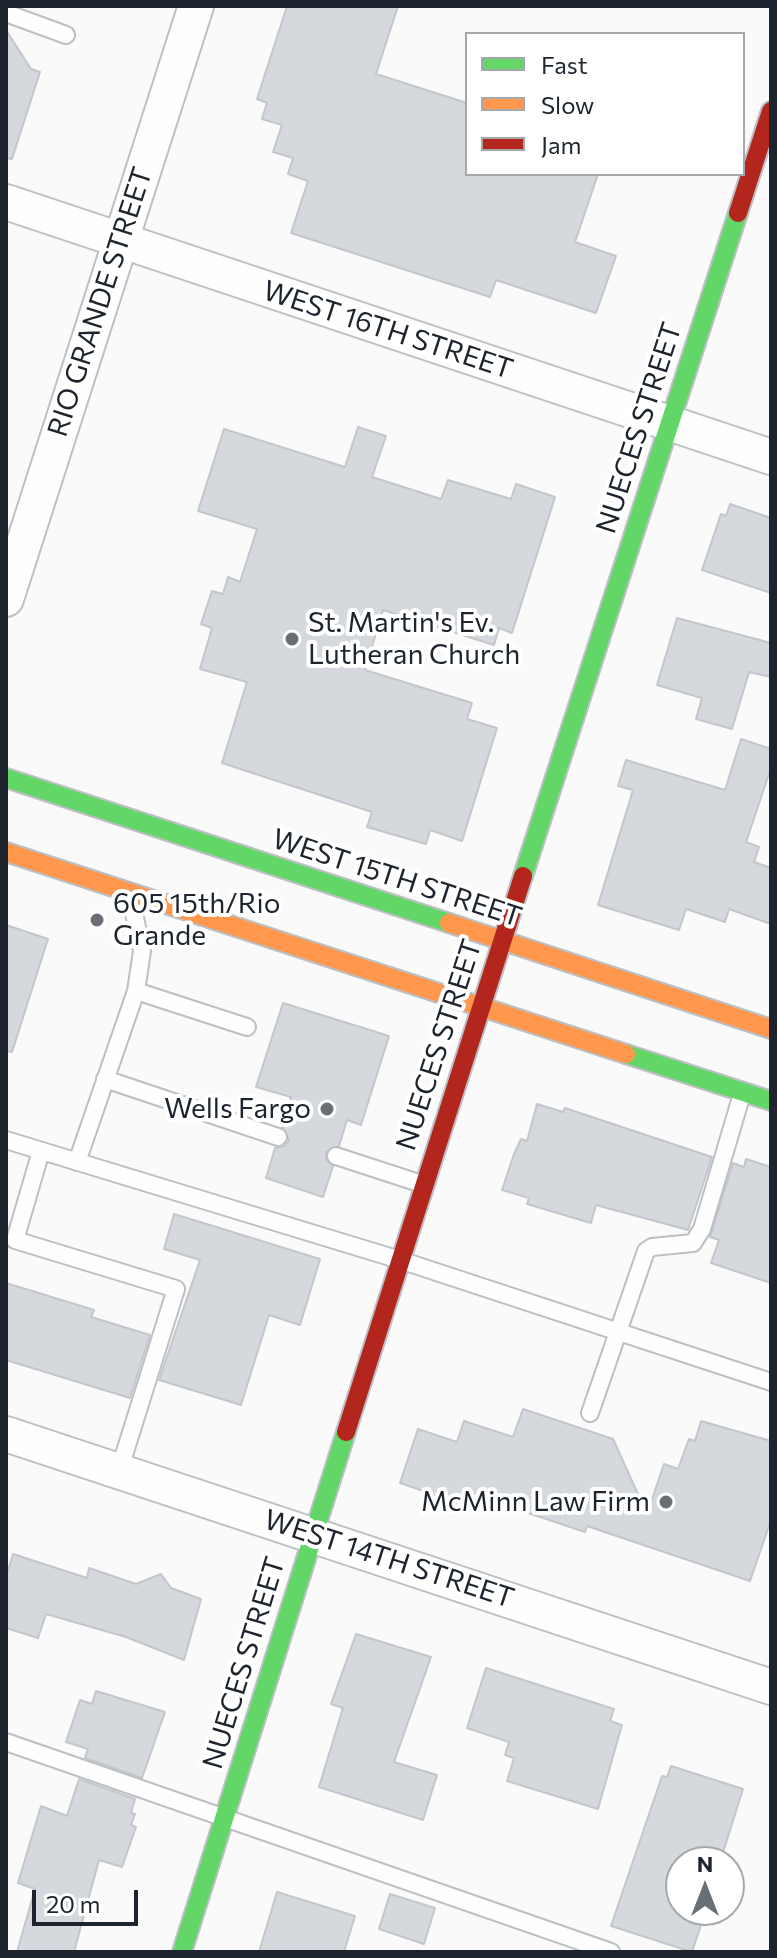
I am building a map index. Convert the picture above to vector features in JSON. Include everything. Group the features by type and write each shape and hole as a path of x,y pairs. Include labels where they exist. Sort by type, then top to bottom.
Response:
{"street":[{"name":"RIO GRANDE STREET","path":"9,581 196,6"},
{"name":"NUECES STREET","path":"182,1952 480,1007 771,111"},
{"name":"WEST 16TH STREET","path":"6,202 771,457"},
{"name":"WEST 15TH STREET","path":"6,778 771,1029"},
{"path":"6,852 771,1101"},
{"name":"WEST 14TH STREET","path":"6,1434 771,1687"}],"lane":[{"path":"6,13 66,35"},
{"path":"77,1162 136,991 142,951 129,892"},
{"path":"136,991 247,1027"},
{"path":"105,1079 278,1137"},
{"path":"590,1413 646,1251 652,1247 693,1243 702,1229 743,1092"},
{"path":"6,1140 400,1260 771,1382"},
{"path":"41,1151 15,1240 176,1289 119,1471"},
{"path":"336,1156 424,1184"},
{"path":"6,1742 611,1952"}],"building":[{"path":"287,6 398,6 376,74 465,102 465,176 597,176 575,242 616,256 596,313 496,280 490,297 291,233 308,181 288,174 293,158 273,152 282,125 262,119 267,103 257,99"},
{"path":"6,30 31,69 40,72 12,159 6,158"},
{"name":"St. Martin's Ev. Lutheran Church","path":"358,427 386,436 372,477 441,499 448,480 511,499 516,484 555,497 512,633 499,628 494,645 383,610 365,670 472,703 467,719 497,728 462,841 430,830 426,844 367,827 372,812 222,763 247,682 200,669 212,628 201,624 212,591 223,594 228,577 240,582 257,529 198,511 224,429 345,467"},
{"path":"730,504 771,518 771,593 702,570 721,514 726,516"},
{"path":"677,618 771,643 771,677 749,672 732,729 696,719 702,698 657,685"},
{"path":"741,739 771,749 771,768 746,842 759,847 754,862 771,868 771,924 729,909 725,922 686,909 679,930 598,905 633,790 618,786 626,760 725,790"},
{"path":"6,925 48,939 12,1052 6,1051"},
{"name":"Wells Fargo","path":"283,1003 389,1036 361,1125 347,1120 339,1146 326,1152 326,1159 333,1166 323,1197 266,1178 275,1148 285,1146 289,1140 282,1127 291,1097 256,1087"},
{"path":"537,1104 563,1112 565,1108 712,1157 688,1230 596,1205 591,1223 527,1204 529,1198 502,1190 521,1139 527,1141"},
{"path":"746,1159 771,1167 771,1283 711,1263 719,1240 710,1237 733,1163 744,1167"},
{"path":"174,1214 320,1259 300,1325 269,1315 241,1405 159,1380 200,1260 164,1249"},
{"path":"6,1283 94,1310 91,1317 150,1335 130,1398 6,1360"},
{"path":"523,1409 613,1439 647,1514 664,1464 678,1469 689,1439 695,1441 701,1421 771,1441 771,1520 750,1581 587,1526 585,1532 477,1496 473,1508 400,1483 418,1429 457,1442 464,1421 513,1437"},
{"path":"13,1554 87,1578 89,1568 136,1584 161,1574 171,1588 201,1599 184,1660 126,1637 46,1614 38,1638 6,1628 6,1577"},
{"path":"356,1634 431,1657 394,1762 437,1775 423,1820 319,1787 343,1708 331,1704"},
{"path":"486,1668 614,1709 610,1721 622,1725 598,1809 507,1781 514,1758 505,1755 509,1742 467,1728"},
{"path":"96,1691 165,1712 142,1778 85,1758 88,1749 66,1742 80,1700 92,1704"},
{"path":"671,1766 743,1789 725,1846 665,1846 665,1926 701,1926 692,1952 611,1926 662,1776 667,1777"},
{"path":"79,1779 135,1799 131,1825 136,1827 122,1867 99,1860 74,1952 17,1952 35,1889 18,1883 41,1806 67,1816"},
{"path":"277,1892 355,1916 344,1952 259,1952"},
{"path":"390,1894 435,1908 424,1944 379,1929"}],"traffic: fast":[{"path":"523,876 738,213"},
{"path":"6,778 449,923"},
{"path":"626,1054 771,1101"},
{"path":"182,1952 346,1432"}],"traffic: slow":[{"path":"6,852 626,1054"},
{"path":"449,923 771,1029"}],"traffic: jam":[{"path":"738,213 771,111"},
{"path":"346,1432 523,876"}],"place":[{"name":"St. Martin's Ev. Lutheran Church","path":"292,639"},
{"name":"605 15th/Rio Grande","path":"97,920"},
{"name":"Wells Fargo","path":"327,1109"},
{"name":"McMinn Law Firm","path":"666,1502"}]}
